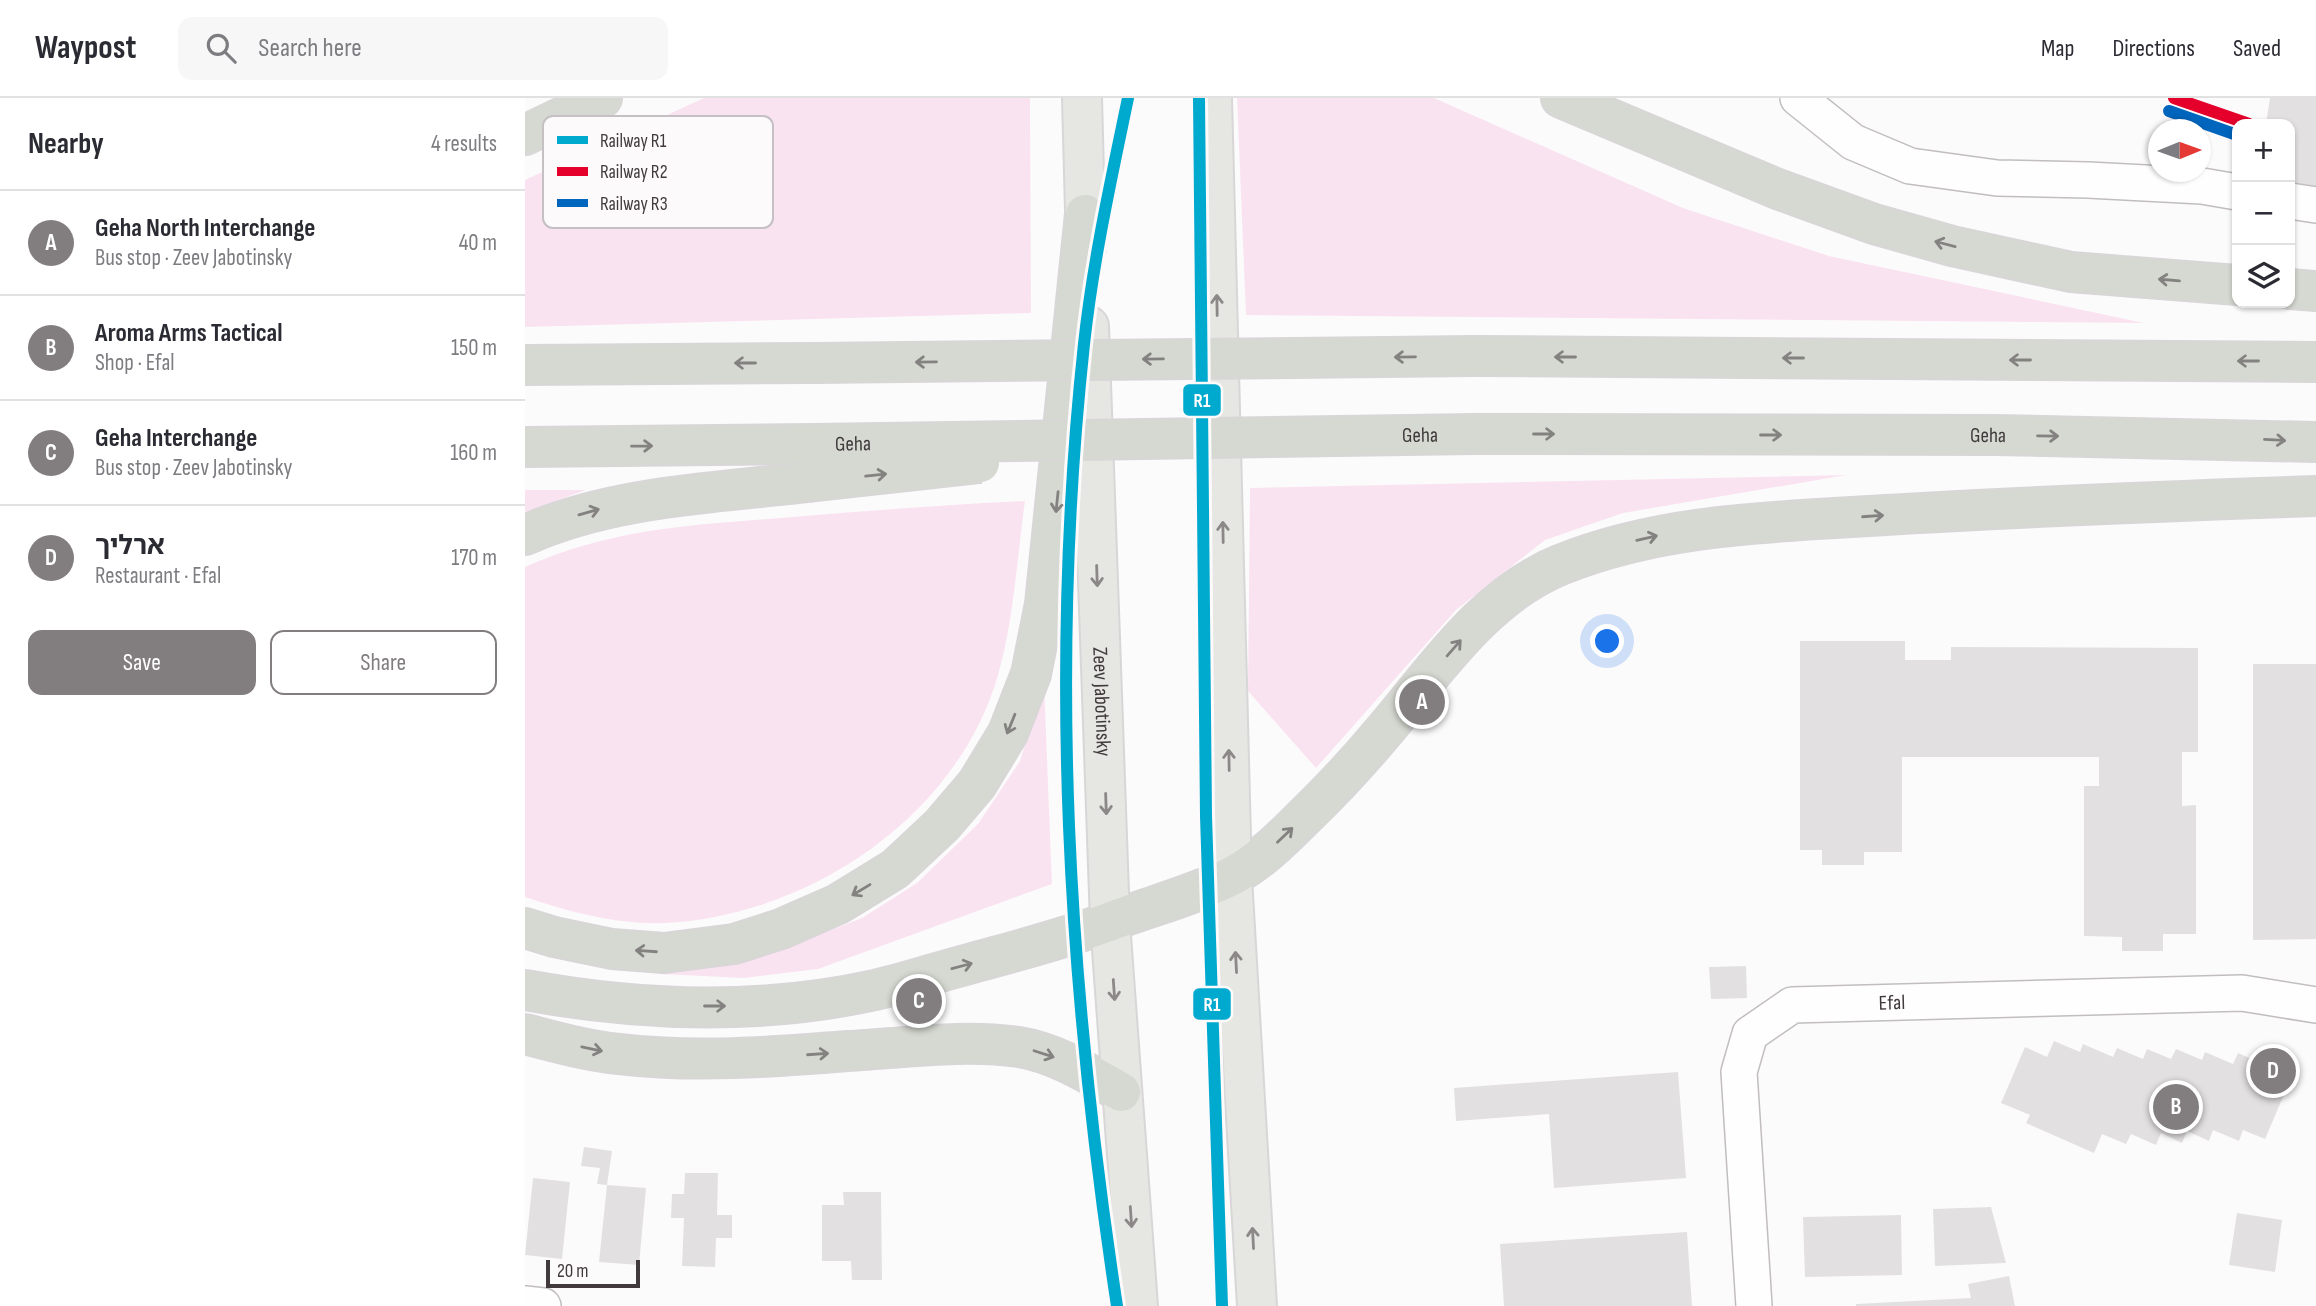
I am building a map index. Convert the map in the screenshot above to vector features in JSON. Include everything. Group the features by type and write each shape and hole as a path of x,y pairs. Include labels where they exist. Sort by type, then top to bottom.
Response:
{"highway":[{"path":"565,116 602,98"},
{"path":"1561,98 1775,188 1874,224 1952,246 2071,272 2232,285"},
{"path":"1609,98 1705,157"},
{"path":"525,135 543,126"},
{"path":"525,928 600,946 664,953 734,944 781,929 838,904 895,869 942,825 977,783 1008,733 1031,674 1045,604 1085,214"},
{"path":"2295,289 2316,291"},
{"path":"525,365 1473,356 2316,362"},
{"name":"Geha","path":"525,447 1475,434 1996,435 2316,442"},
{"path":"525,535 549,524 601,509 669,498 1208,437"},
{"path":"525,990 646,1006 737,1006 816,1000 876,990 1069,937 1231,877 1271,849 1309,813 1380,737 1457,644 1512,591 1555,567 1609,547 1679,531 1829,519 2044,506 2316,496"},
{"path":"525,1034 618,1054 700,1058 776,1056 972,1043 1020,1047 1048,1054 1079,1068 1121,1093"}],"main road":[{"name":"Zeev Jabotinsky","path":"1082,98 1110,922 1138,1306"},
{"path":"1212,98 1231,877 1257,1306"}],"street":[{"path":"1798,98 1853,142 1910,166 1997,178 2202,186 2232,191"},
{"path":"2295,202 2316,205"},
{"name":"Efal","path":"1754,1306 1739,1072 1750,1034 1792,1006 2242,993 2316,1005"},
{"path":"525,1304 543,1306"}],"shaded area":[{"path":"704,98 1030,98 1031,313 525,327 525,180 543,172 543,228 773,228 773,116 665,116"},
{"path":"1237,98 1434,98 1683,208 1829,256 2144,323 1246,315"},
{"path":"1847,475 1623,513 1545,540 1456,610 1316,768 1248,691 1250,488"},
{"path":"525,490 586,490 525,512"},
{"path":"1025,501 1003,654 998,675 978,726 949,772 913,814 871,849 823,879 772,901 719,916 665,923 629,922 576,912 525,897 525,567 588,544 650,531 714,523"},
{"path":"1044,683 1052,884 818,969 744,978 660,974 784,948 862,918 917,883 978,824 1020,761"}],"building":[{"path":"2270,98 2316,98 2316,186 2295,183 2295,119 2267,119"},
{"path":"1800,641 1905,641 1905,660 1951,660 1951,647 2198,648 2198,752 2182,752 2182,806 2196,805 2196,934 2163,934 2163,951 2122,951 2122,937 2084,936 2084,786 2099,786 2099,757 1902,757 1902,852 1864,852 1864,865 1822,865 1822,850 1800,850"},
{"path":"2253,664 2316,664 2316,939 2253,940"},
{"path":"1746,966 1747,998 1711,999 1709,967"},
{"path":"2054,1041 2080,1052 2083,1044 2113,1057 2117,1048 2143,1059 2147,1049 2171,1059 2176,1049 2202,1060 2205,1052 2233,1064 2238,1053 2263,1064 2266,1057 2295,1069 2265,1139 2243,1130 2239,1141 2213,1130 2209,1141 2187,1131 2182,1143 2161,1133 2156,1145 2131,1134 2126,1144 2102,1134 2094,1153 2026,1123 2030,1115 2001,1103 2025,1047 2047,1057"},
{"path":"1678,1072 1686,1178 1554,1188 1549,1114 1456,1121 1454,1088"},
{"path":"584,1147 612,1151 607,1185 597,1184 600,1168 581,1166"},
{"path":"685,1173 718,1173 717,1215 732,1215 732,1238 716,1238 715,1267 682,1266 684,1218 671,1218 672,1194 684,1194"},
{"path":"533,1178 570,1182 562,1259 525,1255"},
{"path":"607,1185 646,1188 639,1265 599,1262"},
{"path":"843,1192 881,1192 882,1280 852,1280 851,1261 822,1261 822,1205 844,1205"},
{"path":"1991,1207 2006,1263 1935,1266 1933,1209"},
{"path":"2237,1213 2282,1220 2275,1272 2229,1265"},
{"path":"1901,1215 1902,1275 1805,1277 1803,1217"},
{"path":"1687,1232 1692,1306 1504,1306 1500,1244"},
{"path":"2009,1276 2015,1306 1856,1306 1971,1298 1968,1284"}],"rail line":[{"name":"R1","path":"1117,1306 1086,1066 1076,946 1069,826 1067,586 1073,465 1084,344 1097,251 1128,98"},
{"name":"R1","path":"1199,98 1206,816 1222,1306"},
{"name":"R2","path":"2174,98 2235,119"},
{"name":"R3","path":"2169,111 2232,133"}],"place":[{"name":"Geha North Interchange","path":"1422,702"},
{"name":"Geha Interchange","path":"919,1001"},
{"name":"ארליך","path":"2273,1071"},
{"name":"Aroma Arms Tactical","path":"2176,1107"}]}
